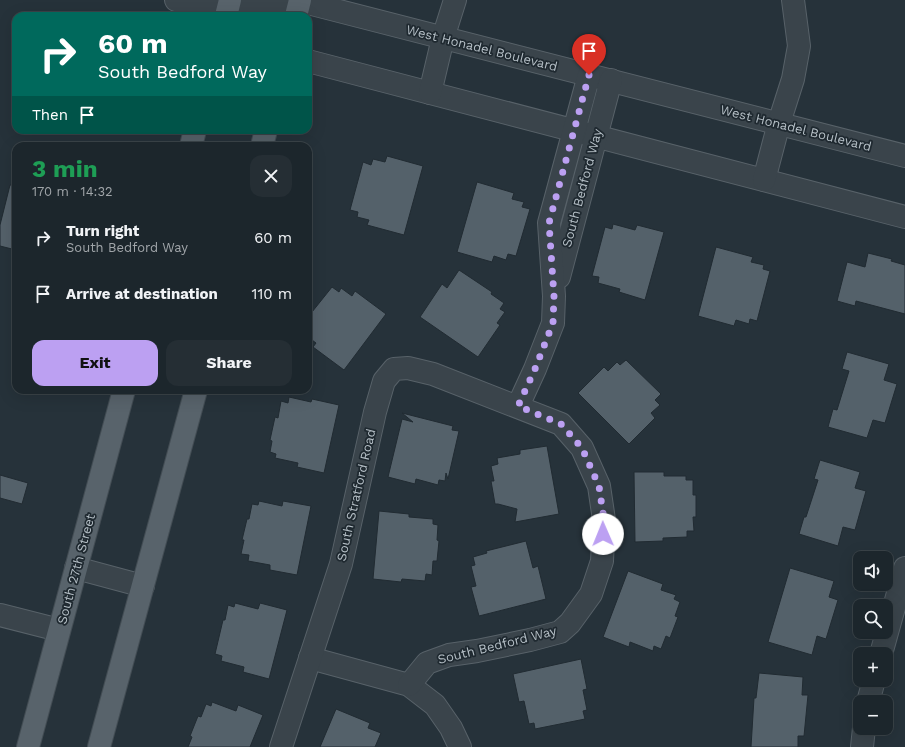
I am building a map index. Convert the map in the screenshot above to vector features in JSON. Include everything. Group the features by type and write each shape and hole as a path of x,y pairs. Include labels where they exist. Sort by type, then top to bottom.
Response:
{"main road":[{"name":"South 27th Street","path":"28,747 123,394"},
{"path":"99,747 195,394"}],"street":[{"path":"176,0 229,11"},
{"path":"430,93 443,38 455,0"},
{"path":"764,180 779,123 793,79 799,46 793,0"},
{"name":"West Honadel Boulevard","path":"229,11 299,6 443,38 905,156"},
{"path":"312,62 905,217"},
{"name":"South Bedford Way","path":"409,685 427,663 449,655 477,651 560,632 570,623 591,594 602,561 604,520 599,486 582,448 561,424 518,406 535,369 553,323 554,296 549,223 589,75"},
{"name":"South Bedford Way","path":"554,296 610,80"},
{"name":"South Stratford Road","path":"281,747 341,564 375,412 384,381 394,369 408,368 433,374 518,406"},
{"path":"76,568 143,586"},
{"path":"883,647 905,568"},
{"path":"0,615 60,630"},
{"path":"310,658 409,685 435,705 451,728 460,747"},
{"path":"862,747 863,735"}],"building":[{"path":"387,156 423,166 404,235 367,225 369,220 357,217 358,212 350,210 363,162 371,165 373,159 385,162"},
{"path":"477,182 514,193 512,199 524,202 522,207 530,209 516,256 508,254 506,260 494,256 492,262 457,252"},
{"path":"10,185 12,185 12,249 0,246 0,225"},
{"path":"613,224 635,230 637,225 664,232 645,300 619,292 620,289 598,283 599,277 592,276 605,227 612,229"},
{"path":"716,247 753,257 751,262 764,265 763,269 770,271 757,321 750,319 749,324 736,320 734,326 698,316"},
{"path":"868,253 892,259 891,261 905,265 905,314 856,301 855,306 837,301 847,262 865,267"},
{"path":"459,270 492,292 491,294 504,303 500,309 505,312 497,323 500,325 478,357 420,317 442,284 447,288"},
{"path":"332,287 339,292 341,288 352,296 355,291 386,314 344,370 313,347 316,343 312,340 312,312"},
{"path":"847,352 889,364 884,380 897,384 885,423 873,420 867,438 828,427 833,409 837,410 849,371 842,369"},
{"path":"626,360 661,394 655,400 660,405 651,413 655,418 629,444 578,393 604,367 608,371 617,362 620,365"},
{"path":"289,397 311,402 312,399 339,405 324,473 297,467 298,463 275,458 276,454 270,452 272,441 270,440 275,417 278,418 281,401 288,403"},
{"path":"402,413 453,426 452,430 459,431 448,479 446,473 445,481 439,480 438,485 416,479 415,484 388,477 402,419 413,422"},
{"path":"547,446 559,514 515,522 517,509 495,504 491,481 494,481 491,466 498,464 497,458 520,454 520,450"},
{"path":"820,460 860,472 855,488 866,491 855,530 843,527 838,546 799,534 818,480 814,479"},
{"path":"634,472 664,472 664,476 686,476 686,480 693,480 693,495 696,495 696,517 693,517 694,531 687,531 687,537 663,538 663,541 635,542"},
{"path":"0,475 28,483 22,504 0,498"},
{"path":"259,501 282,506 283,501 311,506 297,575 270,570 270,565 248,561 249,555 241,554 244,540 242,540 252,504 258,505"},
{"path":"379,511 409,514 409,517 433,519 433,524 438,525 437,540 439,541 437,561 433,561 432,575 426,574 425,581 402,579 401,582 373,579"},
{"path":"526,541 533,568 538,566 546,599 479,616 471,587 476,586 471,566 475,565 473,557 487,553 486,551"},
{"path":"790,568 834,581 829,597 838,600 826,639 817,636 812,655 768,642"},
{"path":"628,571 663,584 661,590 676,595 674,599 680,602 675,616 678,617 670,638 666,636 661,649 654,646 653,651 630,642 629,647 603,637"},
{"path":"235,603 258,609 260,603 287,610 269,679 243,672 244,667 221,661 222,656 215,654 228,605 234,607"},
{"path":"581,659 587,689 583,690 587,710 583,711 585,719 535,729 534,723 529,724 524,701 519,702 513,674"},
{"path":"759,673 803,677 802,695 808,695 804,736 798,736 798,747 751,747 754,698 756,698"},
{"path":"212,702 236,711 238,705 263,715 250,747 188,747 192,737 190,736 198,716 201,717 206,704 211,706"},
{"path":"336,709 370,723 368,728 381,733 375,747 320,747"}],"route":[{"path":"589,75 549,223 554,296 553,323 535,369 518,406 561,424 582,448 599,486 604,520 603,534"}]}
